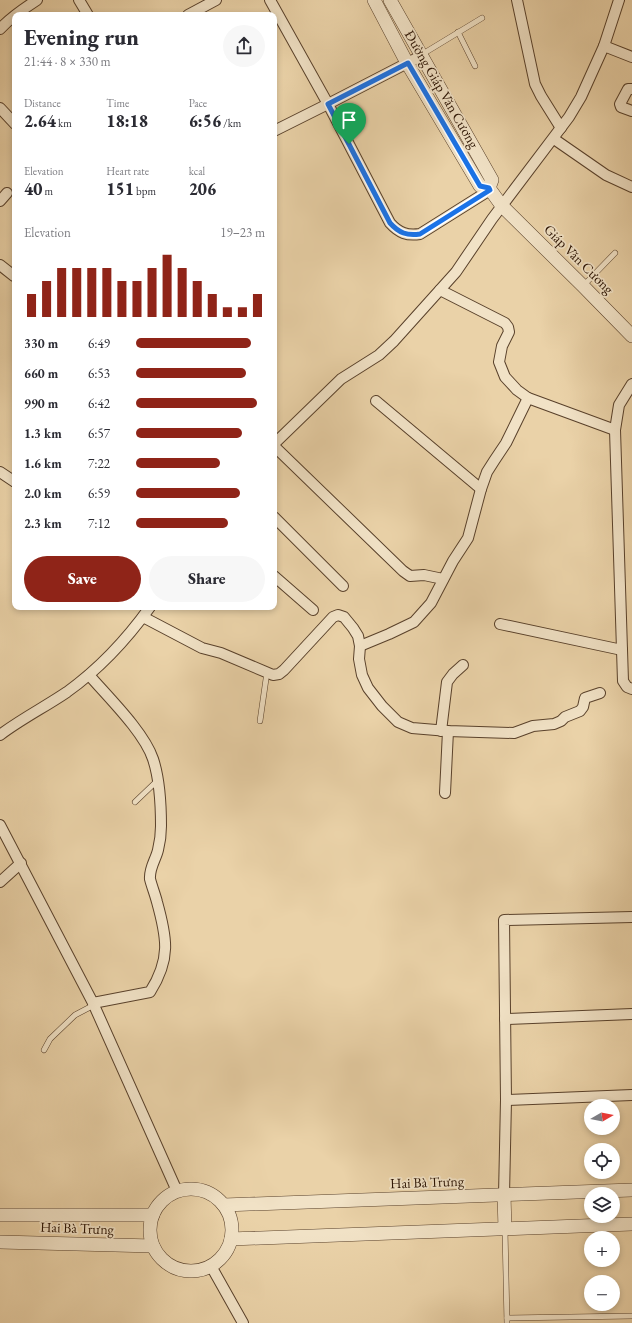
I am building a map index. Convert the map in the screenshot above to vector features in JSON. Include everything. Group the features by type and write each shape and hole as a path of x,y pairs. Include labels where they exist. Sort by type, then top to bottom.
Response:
{"street":[{"path":"18,12 37,0"},
{"path":"79,0 86,12"},
{"path":"194,12 216,0"},
{"path":"270,0 277,12"},
{"name":"Đường Giáp Văn Cương","path":"374,0 408,63 480,186 489,189 502,206"},
{"name":"Đường Giáp Văn Cương","path":"390,0 492,180 489,189"},
{"path":"517,0 535,84 561,128"},
{"path":"277,442 341,380 378,355 394,341 456,272 492,218 554,139 581,97 604,46 619,0"},
{"path":"277,13 328,104 390,223 396,230 404,234 420,234 489,189"},
{"path":"0,29 12,17"},
{"path":"604,46 632,57"},
{"path":"277,130 421,56"},
{"path":"632,89 628,89 620,104 621,107 632,111"},
{"path":"0,108 12,121"},
{"path":"554,139 606,175 632,187"},
{"path":"0,201 7,193"},
{"name":"Giáp Văn Cương","path":"502,206 632,336"},
{"path":"0,265 12,274"},
{"path":"440,290 505,323 509,332 502,346 499,362 505,376 517,390 528,398 615,430"},
{"path":"632,384 618,405 615,430 623,681 627,688 632,689"},
{"path":"360,646 414,622 431,603 443,579 468,538 481,489 488,472 506,443 528,398"},
{"path":"376,401 481,489"},
{"path":"277,448 403,571 410,576 424,575 443,579"},
{"path":"0,472 12,480"},
{"path":"277,520 343,586"},
{"path":"277,579 313,610"},
{"path":"0,735 66,693 89,675 134,630 148,610"},
{"path":"143,617 202,648 221,653 273,675 279,674 333,616 338,615 344,617 353,628 360,646 362,675 368,688 382,706 398,722 412,728 445,731 514,733 532,726 554,724 580,710 583,707 585,698 600,693"},
{"path":"500,624 622,650"},
{"path":"446,793 445,731 448,682 452,674 463,665"},
{"path":"89,675 144,742 153,759 158,780 161,806 161,827 158,850 152,864 150,877 164,927 166,953 163,967 150,992 94,1004"},
{"path":"0,825 94,1004 177,1191"},
{"path":"0,882 21,863"},
{"path":"505,1229 504,1195 506,1100 504,920 632,917"},
{"path":"504,1019 632,1014"},
{"path":"506,1100 632,1095"},
{"path":"195,1188 209,1192 224,1205 232,1222 229,1248 221,1258 211,1266 199,1271 184,1271 171,1266 160,1258 153,1246 150,1232 153,1215 158,1205 168,1195 181,1189 195,1188"},
{"name":"Hai Bà Trưng","path":"224,1205 632,1190"},
{"name":"Hai Bà Trưng","path":"0,1215 153,1215"},
{"path":"231,1239 632,1224"},
{"name":"Hai Bà Trưng","path":"0,1242 153,1246"},
{"path":"211,1266 244,1323"}],"lane":[{"path":"421,56 482,18"},
{"path":"458,32 475,66"},
{"path":"583,286 615,253"},
{"path":"260,721 266,672"},
{"path":"135,802 158,780"},
{"path":"44,1050 50,1039 75,1015 94,1004"},
{"path":"505,1229 507,1320 632,1316"}],"route":[{"path":"408,63 480,186 489,188 490,190 420,234 404,234 396,230 390,223 349,144 328,104 408,63"}]}
